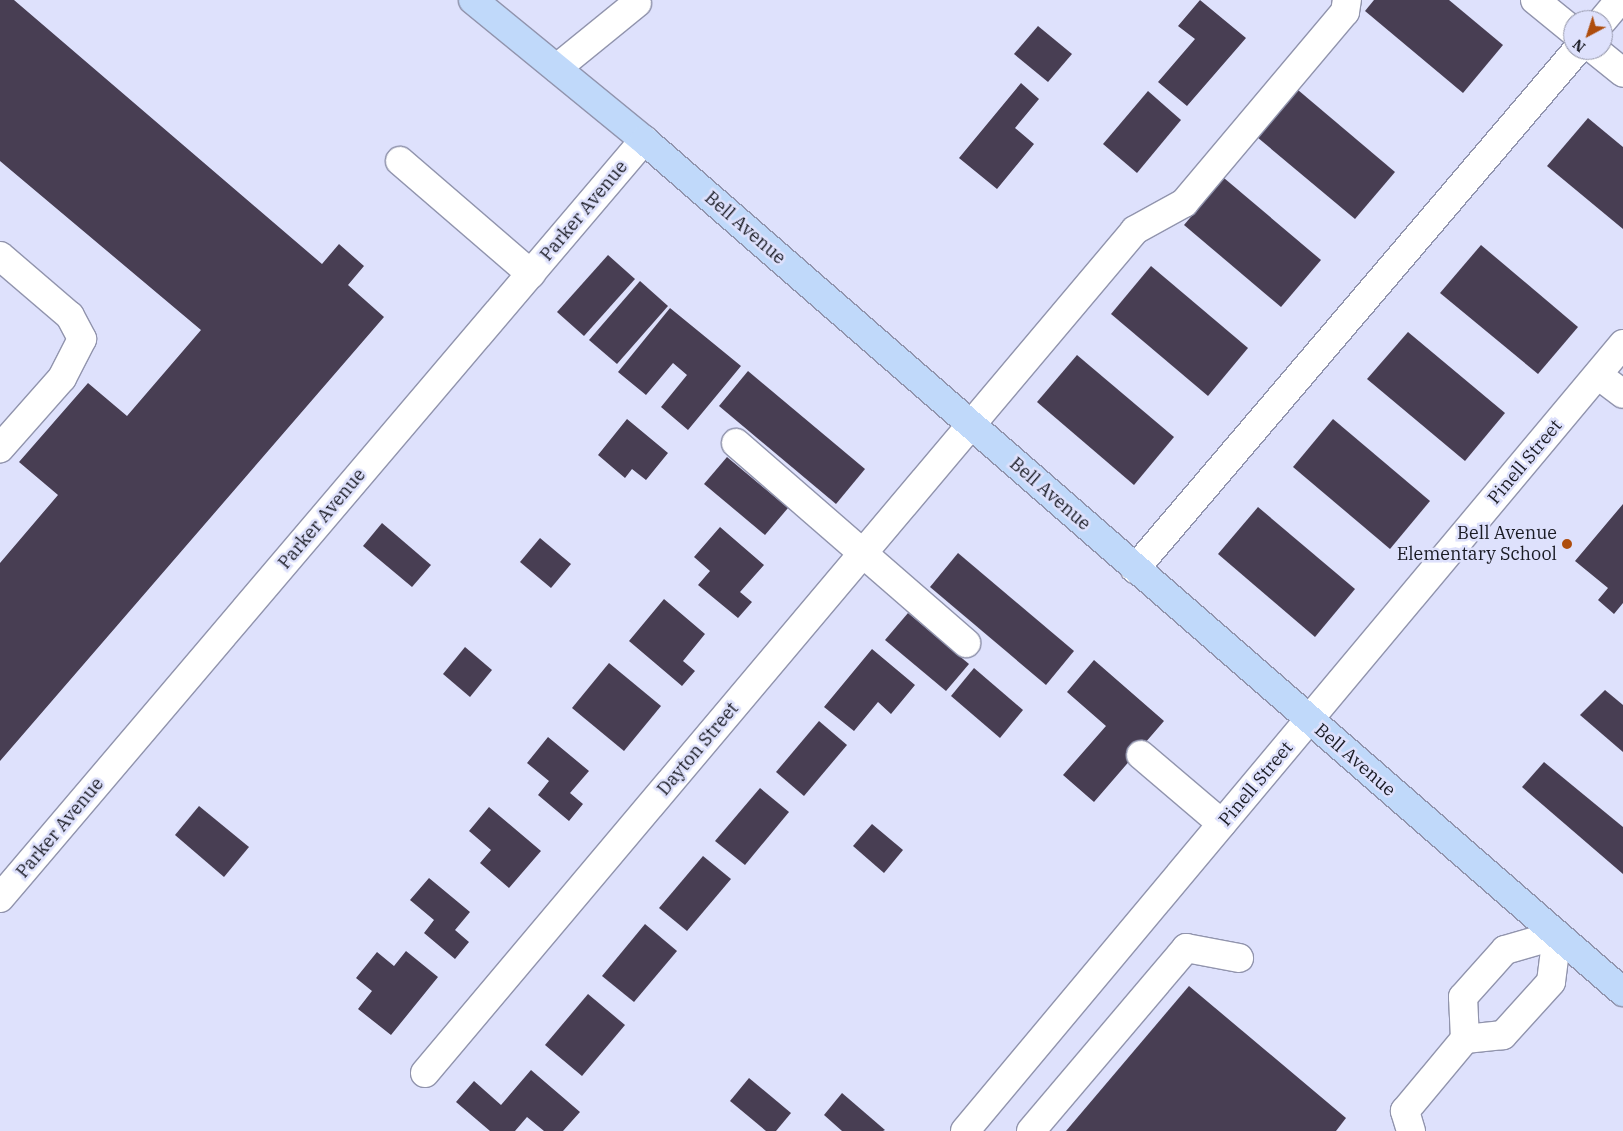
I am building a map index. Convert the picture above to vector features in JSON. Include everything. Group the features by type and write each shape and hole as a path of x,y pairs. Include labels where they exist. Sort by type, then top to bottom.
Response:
{"main road":[{"name":"Bell Avenue","path":"473,0 644,140 1623,992"}],"street":[{"name":"Dayton Street","path":"425,1073 1135,230 1184,203 1346,12 1347,0"},
{"path":"1535,0 1563,23"},
{"path":"1612,10 1620,0"},
{"path":"557,68 637,3"},
{"path":"1136,569 1569,60"},
{"path":"1608,60 1623,73"},
{"name":"Parker Avenue","path":"0,898 644,140"},
{"path":"400,161 531,274"},
{"path":"0,256 70,316 82,338 62,378 0,448"},
{"name":"Pinell Street","path":"965,1131 1623,344"},
{"path":"1598,375 1623,394"},
{"path":"736,443 966,643"},
{"path":"1141,756 1222,824"},
{"path":"1411,1131 1405,1111 1465,1039 1463,997 1505,950 1557,935 1551,982 1503,1035 1465,1039"},
{"path":"1031,1131 1186,948 1239,958"}],"building":[{"path":"0,0 14,0 322,264 339,244 364,266 348,285 384,317 0,761 0,563 58,495 19,462 88,383 127,416 201,330 0,161"},
{"path":"1200,0 1246,38 1187,106 1158,82 1195,39 1178,26"},
{"path":"1374,0 1449,0 1503,45 1463,93 1365,11"},
{"path":"1038,26 1072,54 1048,82 1014,54"},
{"path":"1021,83 1039,99 1015,128 1034,144 997,189 959,158"},
{"path":"1298,90 1395,172 1355,219 1257,137"},
{"path":"1148,91 1181,120 1137,173 1103,144"},
{"path":"1588,118 1623,147 1623,229 1547,166"},
{"path":"1224,178 1321,260 1281,307 1184,225"},
{"path":"1481,245 1578,327 1538,374 1440,293"},
{"path":"608,255 635,279 584,336 557,312"},
{"path":"1151,266 1248,348 1208,396 1111,314"},
{"path":"640,281 668,306 617,364 589,340"},
{"path":"670,308 741,366 688,430 661,407 687,375 673,363 646,395 618,372"},
{"path":"1408,332 1505,413 1465,461 1367,379"},
{"path":"1077,355 1174,437 1134,485 1037,402"},
{"path":"748,371 865,469 836,504 719,406"},
{"path":"627,419 668,453 646,480 632,469 625,478 598,455"},
{"path":"1333,419 1430,501 1390,549 1293,467"},
{"path":"727,457 788,508 765,535 704,484"},
{"path":"1623,504 1623,603 1614,614 1598,600 1608,588 1575,561"},
{"path":"1258,507 1355,589 1315,637 1218,554"},
{"path":"382,523 431,565 412,587 363,546"},
{"path":"720,527 764,565 740,592 752,602 738,618 698,585 710,571 694,557"},
{"path":"540,538 571,564 551,588 520,562"},
{"path":"958,553 1074,651 1046,685 930,587"},
{"path":"664,599 705,634 683,661 695,671 682,686 629,641"},
{"path":"908,613 969,664 946,691 885,640"},
{"path":"465,647 492,670 470,697 443,674"},
{"path":"872,649 915,685 891,714 878,702 854,731 824,707"},
{"path":"1094,660 1164,721 1094,802 1063,775 1106,726 1067,692"},
{"path":"609,663 661,706 624,751 572,708"},
{"path":"974,668 1023,710 1000,738 951,696"},
{"path":"1605,690 1623,705 1623,752 1580,715"},
{"path":"819,721 847,745 804,796 776,772"},
{"path":"548,737 589,771 570,793 583,804 569,821 538,795 549,781 527,763"},
{"path":"1544,762 1623,827 1623,874 1522,787"},
{"path":"760,788 789,812 745,865 715,841"},
{"path":"199,806 249,847 224,877 175,835"},
{"path":"489,807 541,851 509,888 480,863 491,850 469,831"},
{"path":"872,824 903,850 884,873 853,846"},
{"path":"703,856 731,879 687,931 659,908"},
{"path":"429,878 470,912 455,930 469,942 455,959 424,933 434,920 410,900"},
{"path":"645,924 677,951 634,1002 602,976"},
{"path":"406,951 438,977 391,1035 358,1009 372,991 356,978 377,952 394,966"},
{"path":"1189,986 1346,1118 1336,1131 1066,1131"},
{"path":"588,994 625,1025 582,1076 545,1045"},
{"path":"531,1070 580,1112 563,1131 544,1131 527,1117 515,1131 490,1131 456,1102 474,1081 501,1105"},
{"path":"749,1078 791,1113 776,1131 766,1131 730,1101"},
{"path":"842,1093 885,1130 842,1131 824,1115"}],"place":[{"name":"Bell Avenue Elementary School","path":"1567,544"}]}
